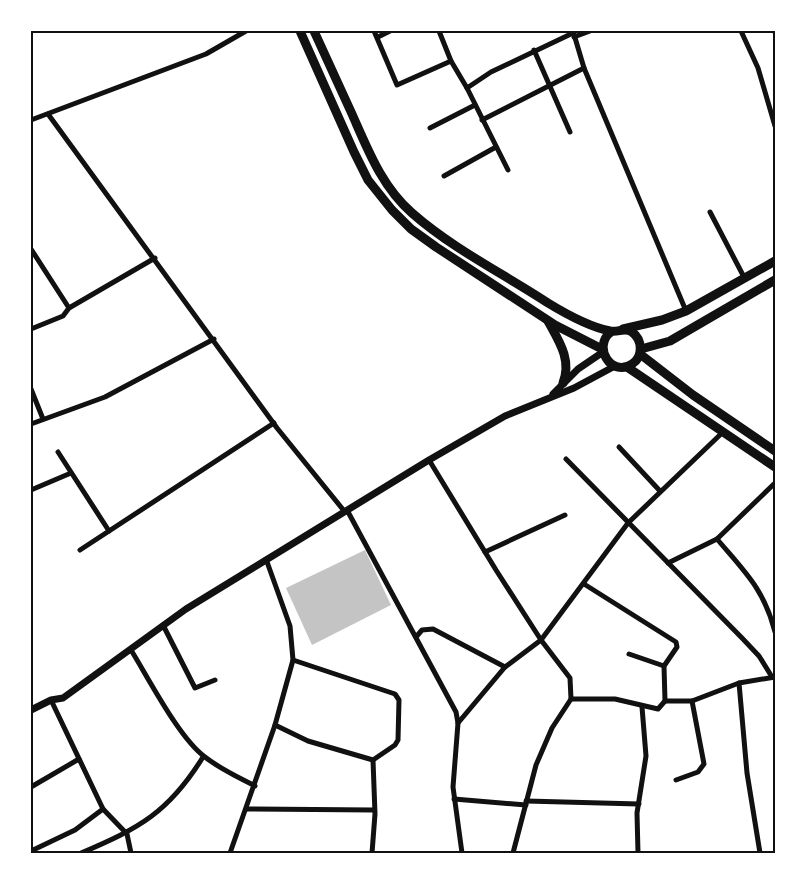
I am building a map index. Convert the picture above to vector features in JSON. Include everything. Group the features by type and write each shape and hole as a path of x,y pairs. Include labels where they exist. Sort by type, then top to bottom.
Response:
{"main road":[{"path":"300,31 368,180 392,210 411,229 436,247 548,321 603,351"},
{"path":"314,31 384,180 412,213 447,238 551,304 576,318 612,332"},
{"path":"775,261 686,311 662,320 612,332 604,340 603,351 608,362 614,366 627,367 775,467"},
{"path":"627,367 632,364 640,351 670,341 775,280"},
{"path":"548,321 565,357 566,374 563,383"},
{"path":"623,329 636,335 640,351 693,395 775,451"}],"street":[{"path":"31,120 206,54 246,31"},
{"path":"374,31 398,85 451,61"},
{"path":"378,37 390,31"},
{"path":"439,31 451,61 467,88 508,170"},
{"path":"467,88 491,72 534,50 573,34 590,31"},
{"path":"740,31 758,68 772,107 775,126"},
{"path":"573,34 584,68 686,311"},
{"path":"534,50 551,84 570,132"},
{"path":"482,120 584,68"},
{"path":"430,128 475,105"},
{"path":"48,114 274,423 346,511 456,712 458,723 453,787 462,853"},
{"path":"444,176 496,147"},
{"path":"710,212 745,279"},
{"path":"31,249 69,308"},
{"path":"31,329 62,316 69,308 155,258"},
{"path":"31,424 105,396 214,339"},
{"path":"551,396 578,369 603,351"},
{"path":"31,710 51,700 63,698 163,625 266,559 430,460 505,416 574,388 614,366"},
{"path":"31,390 43,419"},
{"path":"80,550 274,423"},
{"path":"458,723 505,667 541,640 628,523 723,432"},
{"path":"619,448 660,491"},
{"path":"58,452 109,530"},
{"path":"566,459 742,638 759,656 773,677 739,683 692,702 665,701"},
{"path":"430,460 541,640 570,678 571,700 552,728 536,765 513,853"},
{"path":"31,490 71,473"},
{"path":"668,563 718,539 775,483"},
{"path":"485,552 565,515"},
{"path":"718,539 763,595 775,632"},
{"path":"230,853 275,725 293,660 290,626 266,559"},
{"path":"571,700 615,699 642,707 658,709 665,701 664,666 677,647 674,640 584,584"},
{"path":"163,625 195,688 215,680"},
{"path":"416,637 422,630 433,629 505,667"},
{"path":"131,650 188,741 203,757 255,786"},
{"path":"628,654 664,666"},
{"path":"293,660 395,694 399,700 398,740 395,745 373,760"},
{"path":"739,683 747,773 760,853"},
{"path":"51,700 103,809 127,834 131,853"},
{"path":"676,780 698,772 704,764 692,702"},
{"path":"638,853 637,813 646,756 642,707"},
{"path":"275,725 308,741 373,760"},
{"path":"81,853 127,834 174,798 186,784 203,757"},
{"path":"31,787 79,758"},
{"path":"372,853 373,760"},
{"path":"454,799 526,803 639,804"},
{"path":"31,851 75,830 103,809"},
{"path":"246,809 373,810"}],"building":[{"path":"365,550 391,605 312,645 286,588"}]}
